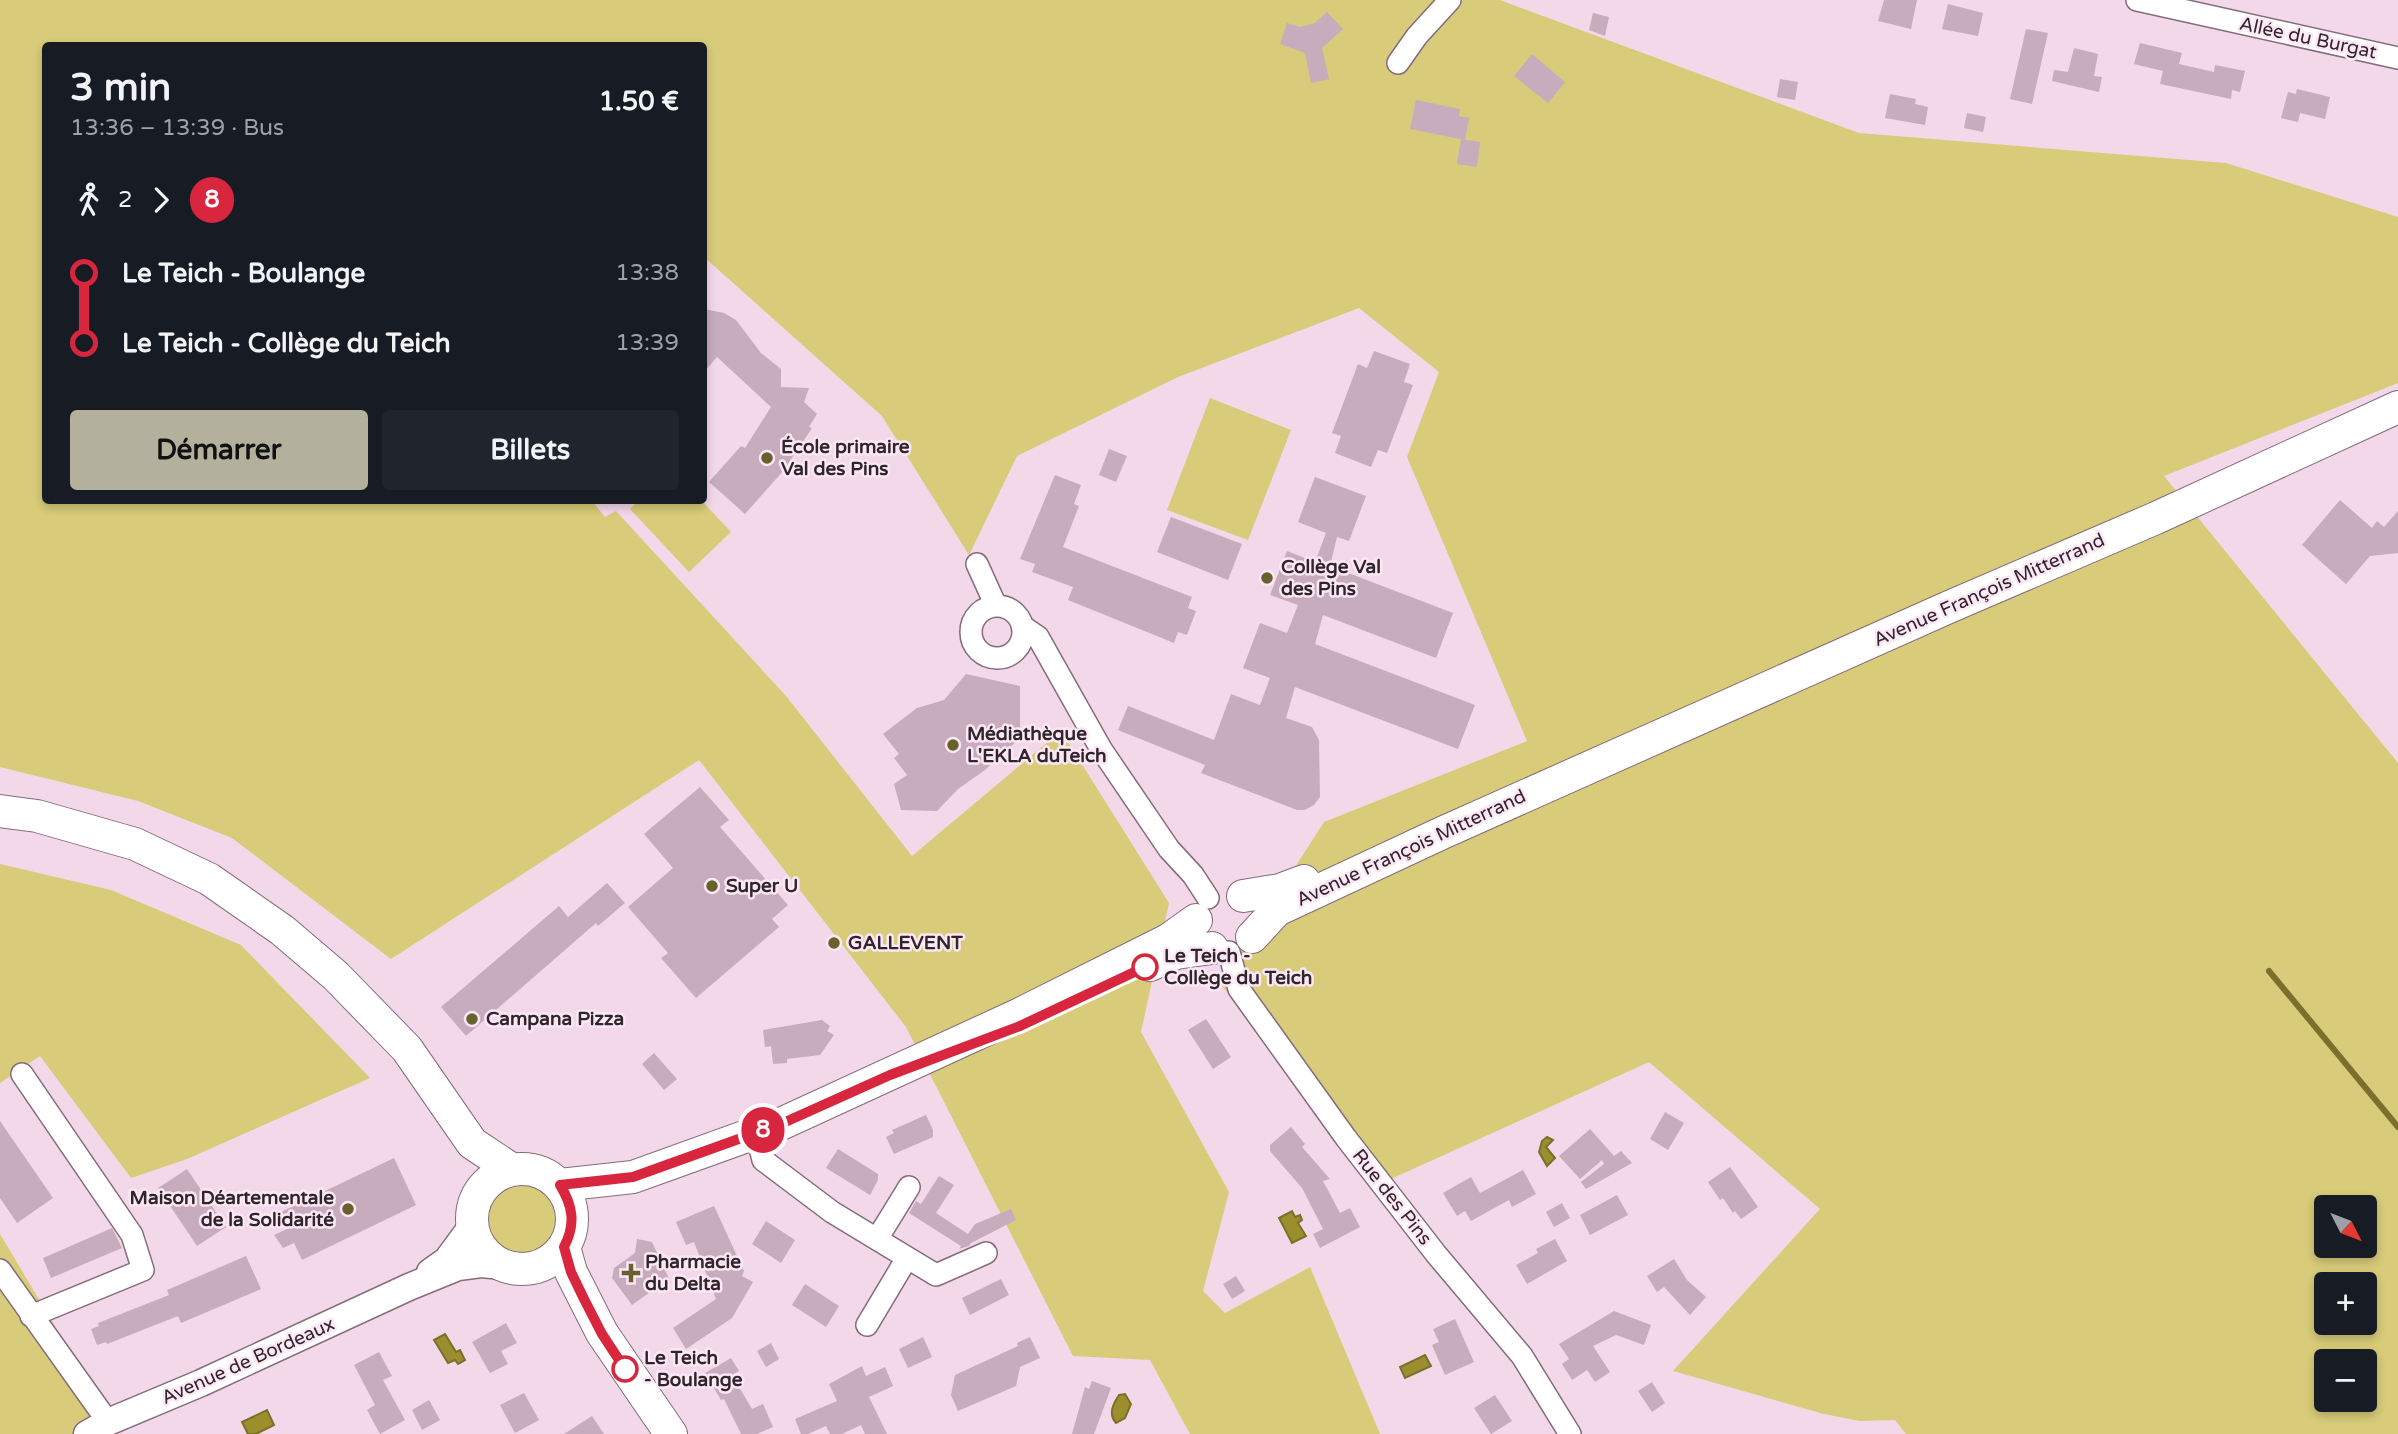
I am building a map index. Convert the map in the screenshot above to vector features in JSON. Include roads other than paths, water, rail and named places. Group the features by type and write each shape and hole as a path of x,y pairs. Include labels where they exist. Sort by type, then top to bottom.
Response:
{"main road":[{"name":"Avenue François Mitterrand","path":"1231,946 1277,910 1578,772 2156,518 2398,407"},
{"name":"Avenue François Mitterrand","path":"1243,896 1280,890 1438,824 1578,772"},
{"path":"0,811 37,816 135,844 209,880 282,930 336,976 407,1049 472,1143 480,1190"},
{"path":"566,1199 783,1123 890,1075 1168,940 1225,891 1243,896 1254,910 1256,920 1231,946 1176,953 1020,1026 890,1075"},
{"path":"1202,909 1200,937 1231,946"},
{"path":"472,1143 511,1169"},
{"path":"511,1169 538,1170 550,1176 566,1199 569,1237 552,1257 516,1269 503,1266 482,1250 472,1226 474,1201 480,1190 499,1173 511,1169"},
{"path":"552,1257 571,1272 602,1334 671,1434"}],"street":[{"path":"1398,63 1417,36 1450,0"},
{"name":"Allée du Burgat","path":"2137,0 2398,58"},
{"path":"977,564 996,606"},
{"path":"1022,626 1021,643 1014,651 1000,658 984,655 973,643 971,634 974,618 979,612 996,606 1013,611 1022,626 1038,637 1101,749 1169,849 1193,874 1202,909"},
{"path":"1014,651 1032,656 1056,672"},
{"name":"Rue des Pins","path":"1231,946 1239,989 1371,1170 1436,1254 1522,1356 1570,1434"},
{"path":"22,1074 132,1235 144,1270 31,1316"},
{"path":"756,1132 763,1160 832,1212 936,1275 986,1253"},
{"path":"877,1239 909,1187"},
{"name":"Avenue de Bordeaux","path":"409,1287 447,1260 472,1226"},
{"path":"867,1325 907,1258"},
{"name":"Avenue de Bordeaux","path":"98,1428 458,1267 481,1264 503,1266"},
{"path":"0,1270 98,1428"}],"waterway":[{"path":"2269,971 2398,1127"}],"place":[{"name":"École primaire Val des Pins","path":"767,458"},
{"name":"Collège Val des Pins","path":"1267,578"},
{"name":"Médiathèque L'EKLA duTeich","path":"953,745"},
{"name":"Super U","path":"712,886"},
{"name":"GALLEVENT","path":"834,943"},
{"name":"Le Teich - Collège du Teich","path":"1145,967"},
{"name":"Campana Pizza","path":"472,1019"},
{"name":"Maison Déartementale de la Solidarité","path":"348,1209"},
{"name":"Pharmacie du Delta","path":"631,1273"},
{"name":"Le Teich - Boulange","path":"625,1369"}]}
